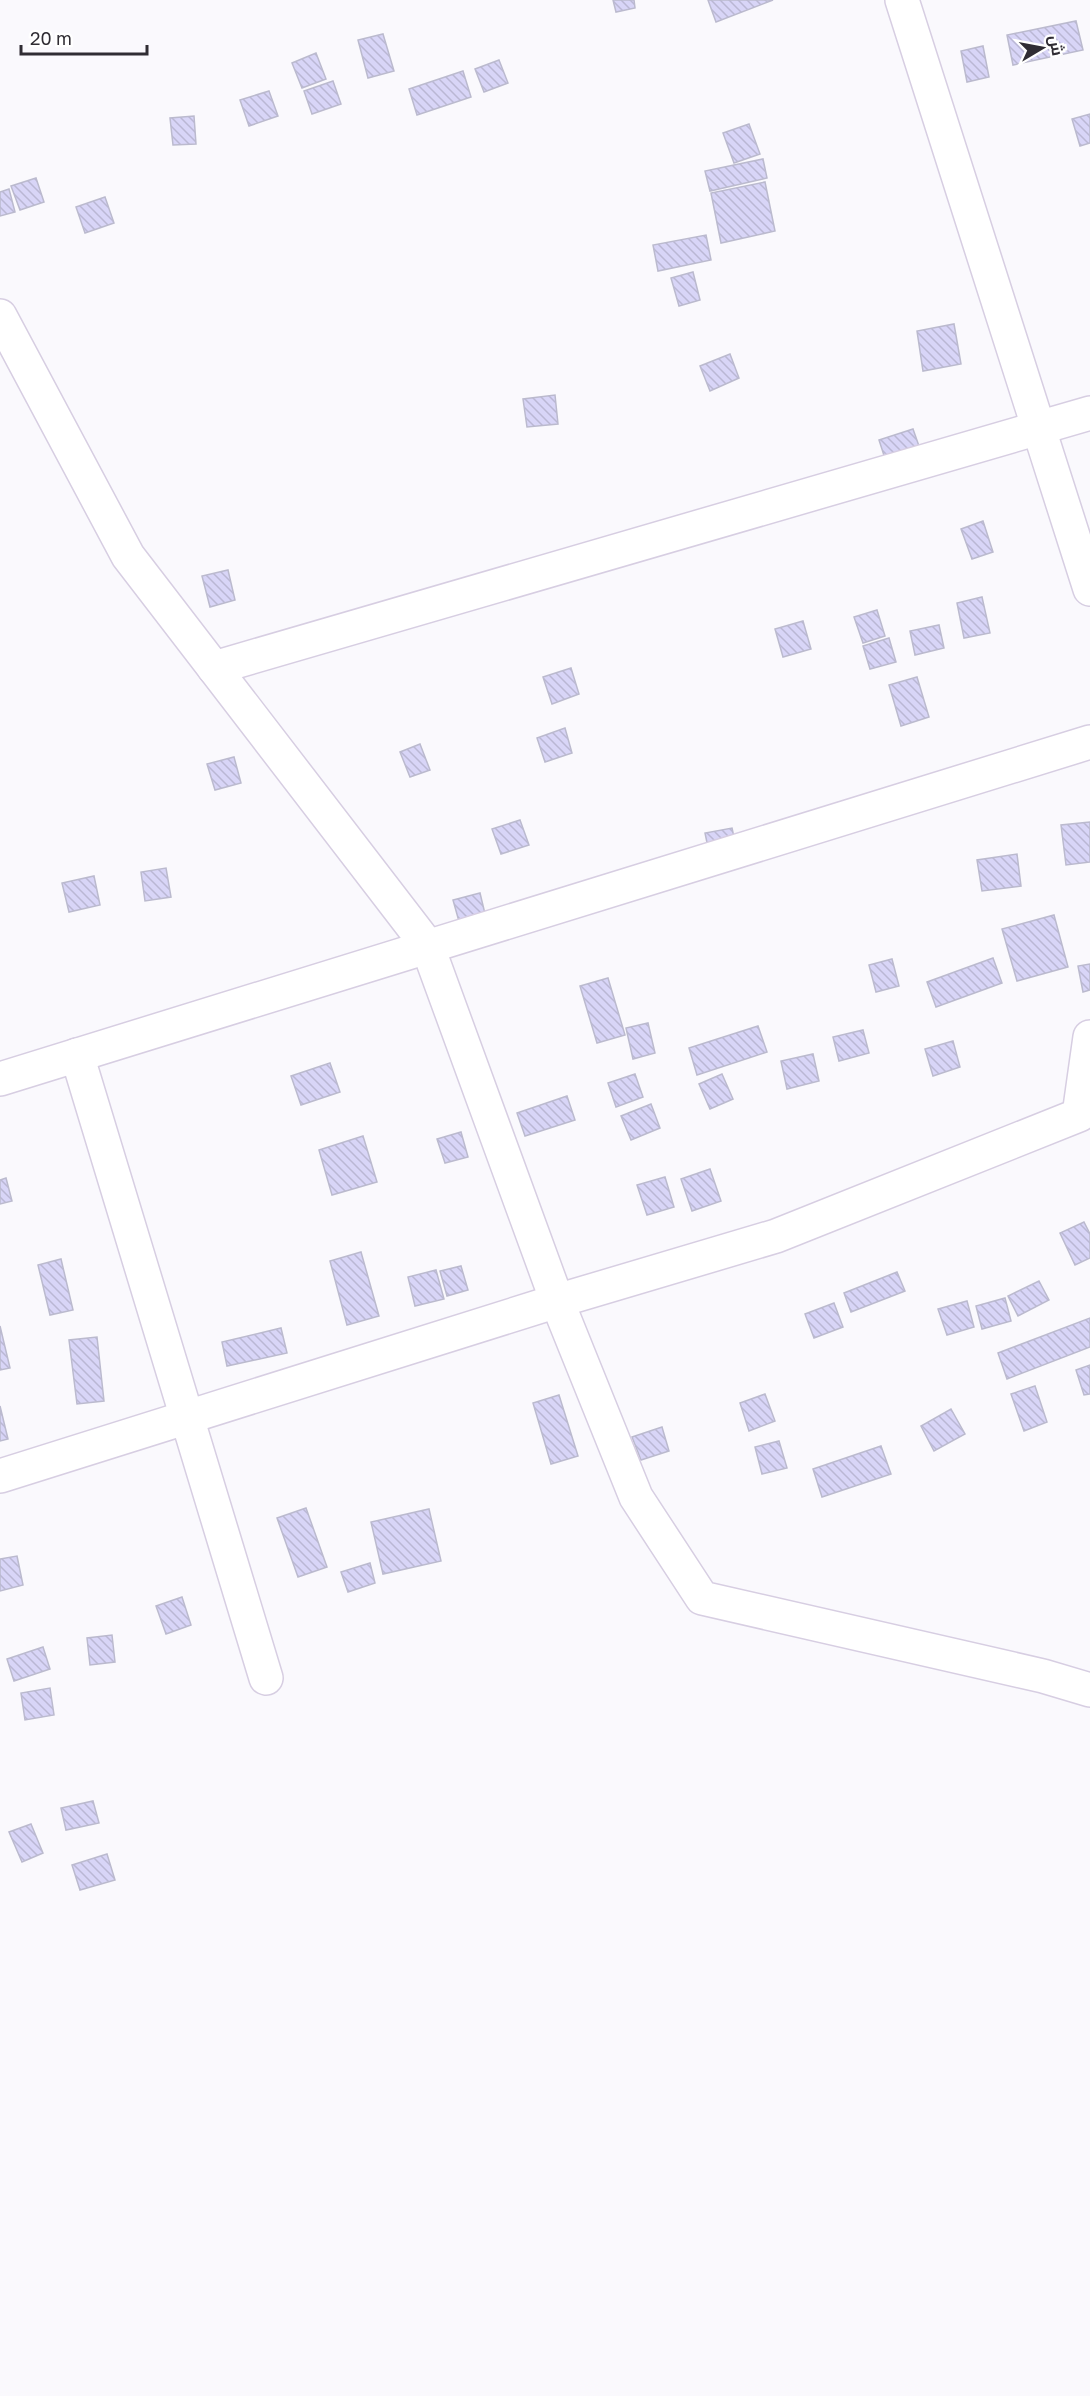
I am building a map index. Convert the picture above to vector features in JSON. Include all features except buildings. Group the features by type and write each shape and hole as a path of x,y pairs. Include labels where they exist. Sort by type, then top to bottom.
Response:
{"street":[{"path":"902,0 1090,589"},
{"path":"0,316 128,556 428,945 556,1301 636,1497 702,1598 1043,1676 1090,1690"},
{"path":"214,668 1090,413"},
{"path":"0,1079 1090,742"},
{"path":"0,1476 556,1301 776,1236 1079,1115 1090,1037"},
{"path":"77,1055 266,1678"}]}
